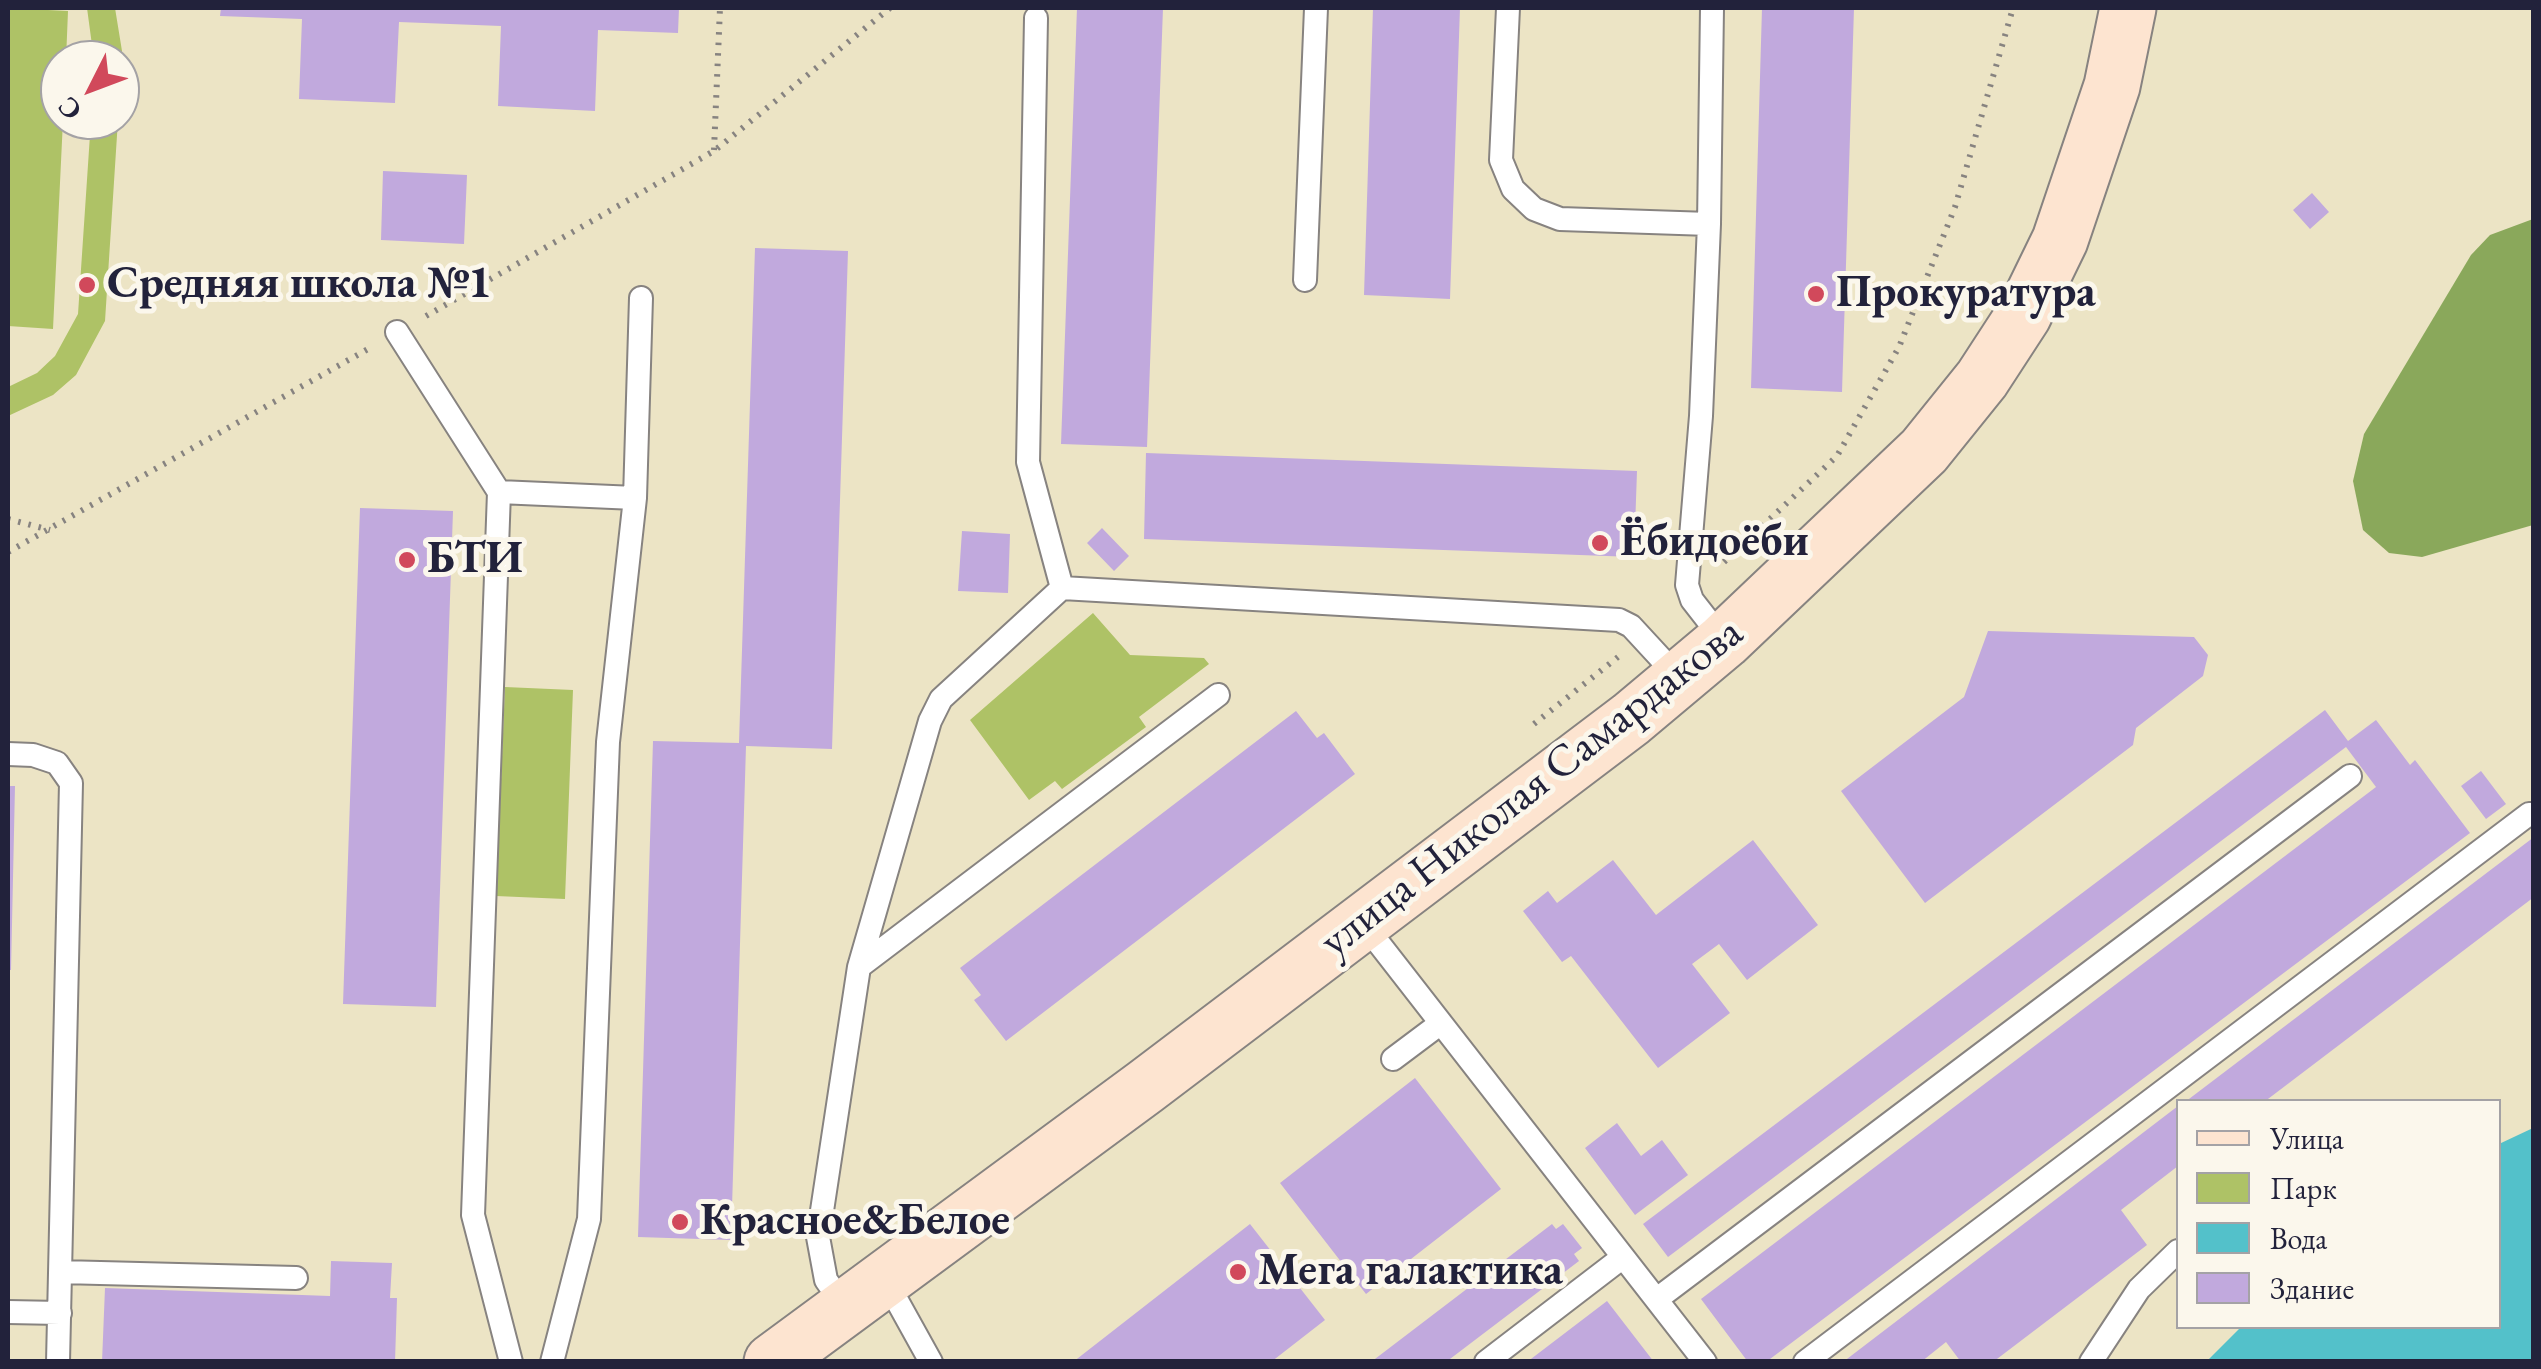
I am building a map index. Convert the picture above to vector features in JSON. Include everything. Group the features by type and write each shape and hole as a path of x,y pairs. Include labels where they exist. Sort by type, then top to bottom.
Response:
{"street":[{"name":"улица Николая Самардакова","path":"772,1362 1363,923 1679,678 1724,641 1924,451 1982,379 2023,316 2060,240 2112,86 2128,8"}],"lane":[{"path":"1306,280 1316,8"},
{"path":"1508,8 1500,160 1513,189 1534,209 1560,219 1709,224"},
{"path":"1712,8 1701,416 1687,585 1692,600 1724,641"},
{"path":"1036,18 1028,462 1062,588"},
{"path":"552,1362 589,1219 608,742 635,498 641,298"},
{"path":"397,332 499,492 473,1216 511,1362"},
{"path":"499,492 635,498"},
{"path":"932,1362 866,1294 826,1280 818,1237 859,966 930,720 941,699 1062,588 1618,620 1631,626 1679,678"},
{"path":"859,966 1218,695"},
{"path":"8,754 33,755 56,763 72,782 58,1362"},
{"path":"1656,1300 2350,776"},
{"path":"1805,1362 2530,814"},
{"path":"1363,923 1705,1362"},
{"path":"1393,1059 1442,1024"},
{"path":"2091,1362 2139,1290 2176,1253"},
{"path":"1486,1362 1623,1257"},
{"path":"61,1272 296,1278"},
{"path":"8,1312 60,1313"}],"path":[{"path":"714,151 720,8"},
{"path":"8,552 714,151 890,8"},
{"path":"8,519 51,531"}],"green space":[{"path":"8,8 68,11 67,40 40,40 40,140 62,140 53,329 8,326"},
{"path":"87,8 115,8 120,40 91,40"},
{"path":"90,140 117,140 105,321 76,375 53,395 8,416 8,387 37,373 55,356 78,314"},
{"path":"2533,219 2533,525 2422,557 2389,553 2363,530 2353,481 2364,434 2471,255 2490,235"},
{"path":"1093,613 1130,655 1204,658 1209,664 1139,717 1146,727 1062,789 1055,781 1029,800 970,720"},
{"path":"505,687 573,690 565,899 496,896"}],"water":[{"path":"2533,1128 2533,1361 2207,1361 2239,1329 2501,1329 2501,1143"}],"building":[{"path":"221,8 679,8 678,33 598,30 595,111 498,106 501,26 399,22 395,103 299,99 302,19 220,16"},
{"path":"1077,8 1163,8 1147,447 1061,444"},
{"path":"1373,8 1460,8 1450,299 1364,295"},
{"path":"1762,8 1854,8 1842,392 1751,388"},
{"path":"383,171 467,175 464,244 381,240"},
{"path":"2312,193 2329,212 2310,229 2293,210"},
{"path":"755,248 848,251 832,749 746,746 731,1240 638,1237 653,741 739,743"},
{"path":"1146,453 1637,471 1634,557 1144,539"},
{"path":"360,508 453,511 436,1007 343,1004"},
{"path":"1102,528 1129,556 1114,571 1087,543"},
{"path":"962,531 1010,534 1008,593 958,591"},
{"path":"1988,631 2194,637 2208,655 2203,676 2136,728 2133,745 1925,903 1841,791 1964,697"},
{"path":"2325,710 2348,741 2376,720 2410,765 2415,760 2470,833 1766,1362 1748,1362 1701,1299 2376,787 2346,747 1668,1257 1643,1224"},
{"path":"1296,711 1317,738 1324,733 1355,774 1006,1041 974,1000 981,995 960,968"},
{"path":"2481,771 2506,804 2486,819 2461,786"},
{"path":"8,786 15,786 11,970 8,970"},
{"path":"2534,837 2534,897 2268,1099 2189,1099"},
{"path":"1753,840 1818,925 1747,980 1719,944 1692,964 1730,1013 1658,1068 1571,956 1562,962 1523,911 1548,891 1557,903 1613,860 1656,915"},
{"path":"1415,1078 1501,1189 1366,1294 1280,1183"},
{"path":"2176,1108 2176,1168 2121,1210 2147,1245 1993,1362 1961,1362 1946,1342 1921,1362 1843,1362"},
{"path":"1617,1123 1641,1156 1662,1140 1688,1175 1635,1215 1585,1148"},
{"name":"Мега галактика","path":"1250,1224 1325,1320 1271,1362 1073,1362"},
{"path":"1552,1224 1556,1229 1563,1224 1582,1248 1574,1254 1579,1261 1446,1362 1371,1362"},
{"path":"331,1261 392,1263 390,1298 397,1298 395,1362 102,1362 105,1288 330,1296"},
{"path":"1607,1301 1654,1362 1527,1362"}],"place":[{"name":"Средняя школа №1","path":"87,285"},
{"name":"Прокуратура","path":"1816,294"},
{"name":"Ёбидоёби","path":"1600,543"},
{"name":"БТИ","path":"407,560"},
{"name":"Красное&Белое","path":"680,1222"},
{"name":"Мега галактика","path":"1238,1272"}]}
